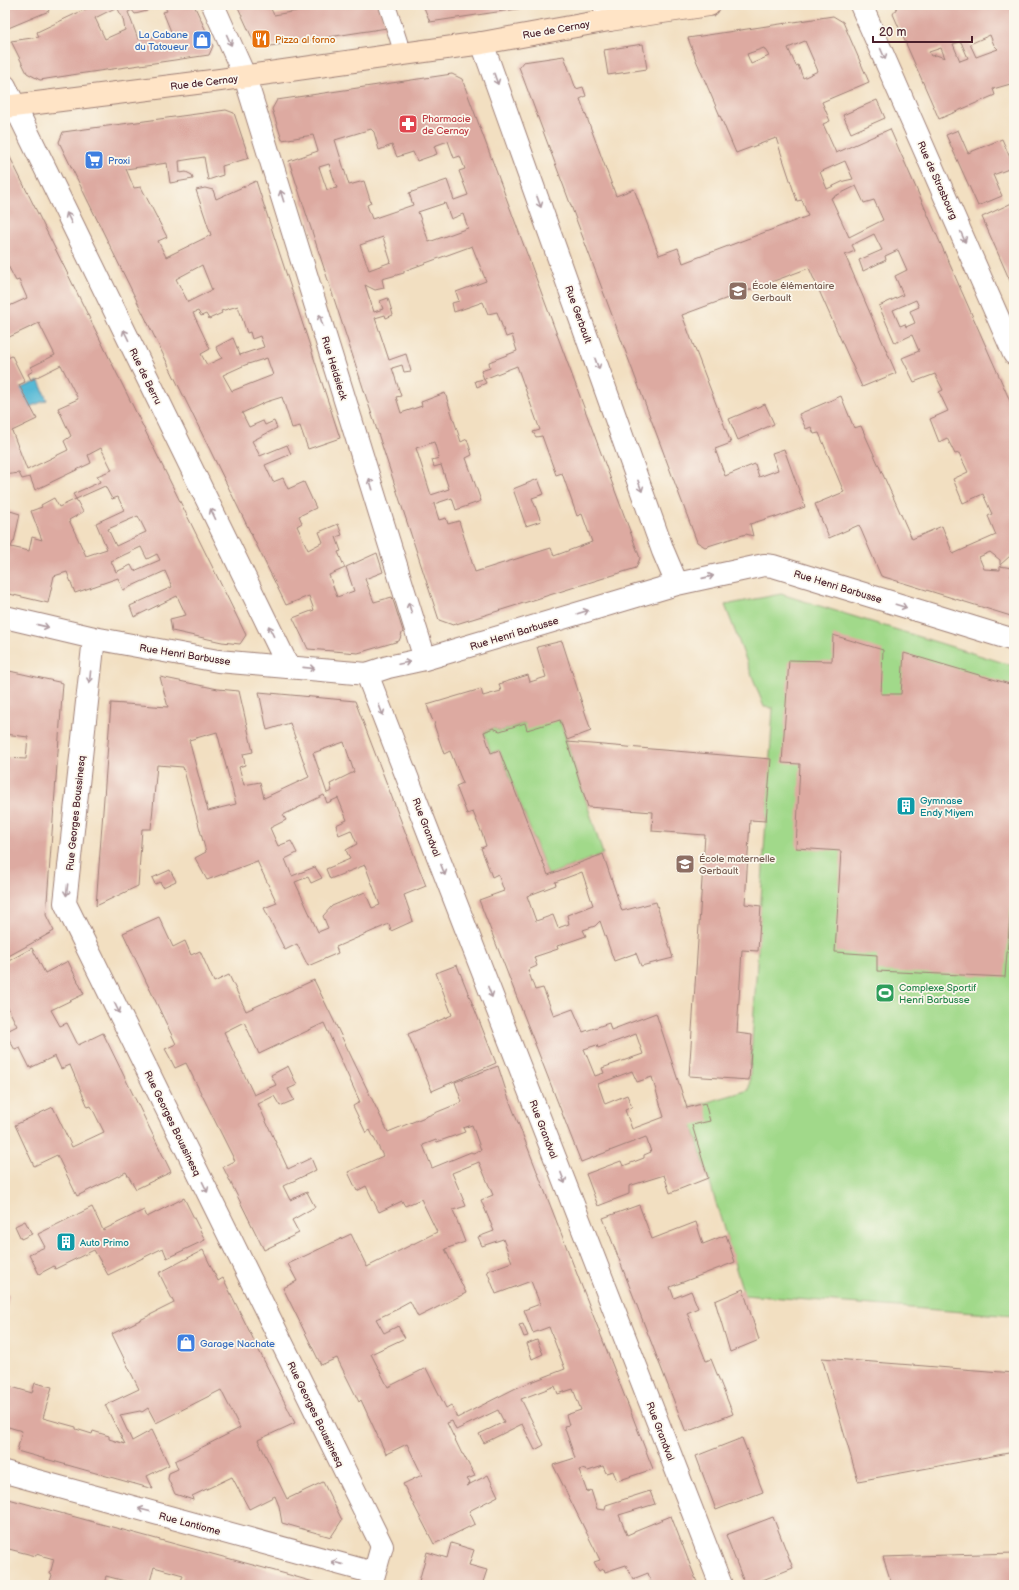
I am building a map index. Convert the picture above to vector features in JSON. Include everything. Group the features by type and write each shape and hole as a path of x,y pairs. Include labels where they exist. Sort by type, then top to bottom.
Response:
{"main road":[{"name":"Rue de Cernay","path":"10,106 245,77 482,43 606,12 709,5"}],"street":[{"name":"Rue Heidsieck","path":"213,5 245,77 425,659"},
{"name":"Rue de Strasbourg","path":"861,5 1014,354"},
{"name":"Rue Gerbault","path":"482,43 660,543 677,584"},
{"name":"Rue de Berru","path":"5,86 10,106 288,666"},
{"name":"Rue Henri Barbusse","path":"5,617 94,638 218,661 367,674 388,667 425,659 677,584 764,565 773,566 1014,640"},
{"name":"Rue Georges Boussinesq","path":"94,638 65,903 382,1546 373,1579"},
{"name":"Rue Grandval","path":"367,674 721,1585"},
{"name":"Rue Lantiome","path":"5,1472 373,1579"}],"lane":[{"path":"387,5 403,54"}],"green space":[{"name":"Complexe Sportif Henri Barbusse","path":"781,594 1014,666 1014,1316 744,1295 687,1108 749,1090 773,708 764,707 725,605"},
{"path":"560,720 603,854 548,875 499,750 491,753 484,732 493,728 500,731 525,723"}],"water":[{"path":"39,381 47,400 14,413 8,393"}],"building":[{"path":"5,5 46,5 49,11 6,29"},
{"path":"89,5 153,5 149,6 147,11 135,14 132,10 128,12 138,39 172,34 163,12 167,11 164,5 194,5 213,46 209,55 40,80 27,73 11,41 39,37 37,32 90,7","holes":["117,7 123,19 125,30 105,39 95,18"]},
{"path":"237,5 269,5 274,15 297,11 296,7 309,5 379,5 387,28 264,47 254,42"},
{"path":"423,5 536,5 537,6 430,22"},
{"path":"1014,5 1014,46 1012,47 1014,50 1014,83 993,89 995,95 939,119 893,14 898,6","holes":["990,35 994,45 998,49 976,57 970,44","961,42 968,58 960,61 953,44","941,48 945,58 936,55 931,56 929,52"]},
{"path":"833,16 843,22 869,82 822,102 830,121 823,124 836,153 890,129 1014,410 1014,557 1010,556 1000,565 1000,560 990,552 979,557 984,569 1000,570 1000,566 1012,568 1011,577 1014,578 1014,617 881,576 859,525 829,538 815,504 844,492 819,433 814,434 811,427 806,429 799,414 841,396 854,428 861,426 912,539 942,526 953,554 996,535 988,516 992,514 983,494 963,503 953,479 968,472 959,453 955,454 947,438 939,442 930,419 948,411 939,392 943,390 935,374 914,382 902,358 919,351 912,335 895,343 879,306 903,295 895,276 907,270 898,250 885,256 886,260 863,271 859,260 882,250 874,234 852,245 855,251 845,255 896,373 862,387 809,268 682,315 731,443 715,449 725,476 755,464 759,477 778,470 772,453 784,449 805,507 775,518 775,516 750,524 753,536 746,534 705,547 697,542 519,67 523,62 564,56 576,89 583,87 586,96 580,99 616,196 634,189 659,255 678,248 683,263 808,216 802,200 797,201 776,138 736,153 688,38","holes":["805,41 818,71 803,78 798,65 796,66 788,48","764,48 769,56 751,64 747,54","845,161 853,179 844,181 827,189 820,172","856,186 864,203 874,200 883,220 849,237 831,198","916,300 919,307 910,311 915,323 906,327 905,324 900,326 893,310"]},
{"path":"643,44 647,69 608,75 604,50"},
{"path":"452,74 462,79 640,558 636,568 453,625 439,620 289,161 318,151 313,135 282,140 272,109 277,100","holes":["371,129 374,132 379,150 392,145 397,157 413,152 417,161 437,154 434,146 448,141 454,158 460,156 465,169 459,171 468,195 454,200 447,180 409,193 413,205 372,219 367,205 371,203 364,181 349,185 335,140","329,164 337,188 327,190 319,167","445,203 451,219 463,214 468,228 429,242 418,212","383,237 391,262 369,270 360,245","472,246 486,281 456,292 459,301 452,303 454,312 483,302 488,314 497,312 506,337 512,335 517,351 489,362 490,368 481,371 484,379 517,366 540,430 533,432 536,437 542,436 556,475 562,473 577,516 582,514 592,542 554,556 551,548 475,572 459,521 448,524 446,518 439,520 434,504 452,498 456,510 481,501 466,458 472,455 467,439 461,442 445,393 421,402 422,406 401,413 396,397 401,396 392,368 402,365 404,372 411,371 406,354 389,360 375,318 385,315 386,318 393,315 388,298 380,301 383,309 374,312 365,285 375,290 384,288 382,279 404,273 404,271","434,442 439,458 432,460 434,467 441,465 449,489 431,495 416,448"]},
{"path":"877,100 885,118 851,133 843,115"},
{"path":"226,110 234,113 249,158 222,166 223,175 208,180 204,157 179,161 180,173 186,172 192,175 193,179 170,183 167,163 126,169 134,188 141,187 167,237 158,241 166,257 211,235 196,190 205,188 213,190 216,199 256,181 340,438 308,449 300,426 292,428 282,397 266,402 242,413 249,427 263,421 265,425 274,421 277,428 252,441 260,456 287,445 291,454 265,465 273,482 283,478 288,489 304,482 316,508 299,516 302,523 297,526 308,550 323,542 319,532 338,524 342,535 336,537 341,551 338,552 345,568 329,575 337,597 354,591 346,567 377,553 383,572 365,579 374,602 392,597 403,631 399,641 358,653 308,649 293,618 314,610 309,596 286,605 59,142 63,132","holes":["202,265 212,290 188,302 176,279","238,306 247,333 250,332 252,339 260,336 264,347 240,355 233,338 216,347 222,358 207,365 201,354 210,349 193,313 198,311 201,316 206,314 209,319 222,313 221,311","267,358 273,375 232,391 223,375 245,365"]},
{"path":"958,130 968,153 1002,139 1014,167 993,175 1002,196 978,206 946,135"},
{"path":"5,147 246,635 240,644 222,642 172,631 170,619 186,615 177,596 134,617 130,606 172,587 165,571 123,590 118,578 75,593 67,572 54,576 48,603 5,593 5,515 7,510 20,514 14,542 11,547 29,551 32,537 42,540 31,511 42,507 41,505 54,498 59,507 76,499 73,494 100,482 97,476 112,470 101,448 88,455 91,463 35,490 30,477 22,479 19,473 5,475 5,359 12,356 25,382 19,385 37,419 12,431 27,470 68,450 64,441 71,436 58,408 78,399 61,365 31,380 28,374 33,371 31,367 55,355 39,323 5,339 5,308 27,298 19,280 16,281 5,260","holes":["105,486 112,499 118,497 124,510 96,523 107,549 86,556 69,520 83,512 76,499","138,516 146,532 116,546 108,529","141,547 147,559 157,554 160,560 134,571 131,565 116,572 111,561"]},
{"path":"1014,202 1014,290 982,217"},
{"path":"484,379 486,383 477,387 475,381"},
{"path":"765,404 774,424 738,440 729,419"},
{"path":"538,479 544,494 532,498 541,521 526,526 513,489"},
{"name":"Gymnase Endy Miyem","path":"833,635 883,650 881,694 901,694 904,653 1013,685 1014,871 1005,977 877,971 877,955 835,952 841,851 796,848 800,764 782,763 789,660 832,661"},
{"path":"562,641 591,731 567,740 560,720 527,730 525,723 500,731 493,728 484,732 491,753 499,750 548,875 603,854 622,911 656,902 673,958 641,966 636,953 614,961 600,921 595,926 583,930 586,936 557,946 558,949 534,957 537,966 528,970 535,990 543,988 554,1016 573,1009 583,1032 609,1023 611,1030 656,1013 687,1108 705,1103 710,1121 692,1125 708,1178 670,1193 664,1175 629,1186 629,1194 598,1206 586,1174 621,1161 623,1166 644,1158 644,1155 651,1152 646,1137 581,1162 479,900 504,891 498,874 492,877 481,848 486,846 483,836 473,812 467,814 456,786 463,783 450,751 444,754 434,725 435,722 432,719 427,705 481,689 483,696 501,691 499,684 528,675 530,682 546,677 537,647","holes":["582,872 593,905 567,915 569,924 558,928 553,915 536,921 527,896 556,885 555,882","636,1034 643,1054 602,1068 604,1073 595,1076 584,1049 597,1045 598,1048","632,1071 637,1082 652,1077 664,1117 632,1129 625,1110 632,1107 627,1095 605,1104 598,1084"]},
{"path":"5,670 63,683 46,915 54,931 5,958 5,758 26,759 28,737 5,734"},
{"path":"160,677 218,689 239,691 253,752 243,754 245,765 239,767 244,785 260,782 264,798 309,777 290,723 267,730 259,692 355,701 426,886 404,895 413,921 391,931 389,924 336,947 338,953 308,966 297,944 285,950 264,908 277,903 257,861 207,880 195,858 206,852 183,767 157,765 151,829 142,829 138,886 96,906 111,703 168,707","holes":["217,732 236,804 208,811 189,740","344,742 354,772 330,784 332,791 327,793 313,753","324,795 327,803 338,798 347,820 336,825 339,835 351,830 357,844 346,850 350,859 326,869 330,879 365,865 380,905 372,908 365,892 332,906 323,916 328,928 318,932 295,882 308,877 311,883 322,878 315,867 292,876 285,859 297,853 291,841 278,846 270,828 286,820 283,815"]},
{"path":"567,742 771,759 766,821 750,820 745,904 761,906 758,951 742,950 737,1033 752,1035 749,1080 689,1076 705,835 652,831 653,812 588,807"},
{"path":"170,870 176,881 163,887 160,882 155,884 152,878"},
{"path":"159,917 173,947 185,941 191,955 200,951 214,982 229,975 246,1011 314,980 388,1132 462,1102 455,1082 498,1066 508,1097 653,1469 617,1481 613,1471 606,1473 603,1466 588,1471 582,1469 579,1470 587,1492 591,1490 597,1509 605,1510 606,1505 650,1491 655,1504 619,1515 627,1535 671,1516 698,1585 652,1585 648,1573 633,1579 626,1565 605,1572 604,1569 599,1571 594,1562 600,1560 553,1465 575,1458 564,1426 569,1425 566,1415 581,1410 573,1389 558,1394 555,1386 521,1399 544,1445 535,1450 522,1424 484,1443 479,1434 504,1422 498,1410 456,1430 452,1421 447,1423 462,1454 475,1476 467,1479 470,1483 466,1486 488,1475 498,1496 469,1511 475,1524 434,1544 403,1484 422,1475 407,1444 386,1454 361,1400 359,1402 337,1358 321,1365 283,1288 297,1281 288,1264 351,1234 367,1267 437,1232 421,1199 405,1206 402,1201 379,1212 366,1186 357,1191 348,1172 383,1156 370,1130 366,1133 353,1106 360,1102 324,1023 259,1054 244,1022 224,1032 254,1095 276,1085 271,1075 288,1066 297,1085 288,1089 294,1100 280,1106 274,1096 258,1104 288,1169 311,1158 316,1170 283,1186 290,1200 307,1192 315,1207 292,1220 299,1233 264,1250 223,1167 235,1161 186,1063 175,1068 165,1049 176,1044 123,933","holes":["472,1125 481,1150 473,1153 471,1152 432,1168 423,1145 436,1140 437,1142 465,1132 463,1128","479,1162 493,1195 481,1200 494,1231 478,1237 482,1246 503,1239 512,1262 487,1271 496,1294 531,1281 540,1304 524,1310 533,1333 549,1327 565,1369 516,1388 457,1418 451,1405 446,1408 426,1368 388,1387 371,1354 405,1338 398,1326 384,1333 376,1319 400,1308 399,1307 410,1301 418,1317 466,1293 445,1249 465,1242 453,1210 466,1206 452,1173"]},
{"path":"32,948 45,973 68,961 84,994 51,1010 60,1026 67,1023 78,1045 103,1033 171,1172 136,1189 126,1172 77,1196 57,1155 34,1166 15,1125 53,1107 72,1147 104,1132 91,1106 88,1107 70,1065 61,1069 55,1056 30,1068 20,1048 15,1050 5,1032 17,1026 5,1002 5,963"},
{"path":"457,965 496,1063 432,1091 408,1034 452,1015 436,973"},
{"path":"184,1198 205,1240 167,1258 163,1248 108,1275 94,1250 55,1269 54,1266 39,1274 29,1254 45,1247 38,1234 92,1207 103,1230 144,1210 147,1217"},
{"path":"639,1205 652,1239 696,1222 703,1244 726,1235 735,1262 670,1287 674,1298 691,1291 698,1308 687,1313 706,1361 711,1359 733,1414 686,1432 603,1218"},
{"path":"25,1221 32,1234 21,1239 15,1226"},
{"path":"203,1250 218,1281 223,1278 295,1423 258,1440 287,1499 323,1482 342,1520 331,1537 282,1523 279,1506 275,1496 249,1509 232,1477 192,1496 193,1500 175,1494 168,1479 169,1473 178,1469 175,1461 240,1428 221,1390 156,1423 148,1408 142,1412 140,1411 120,1415 132,1441 152,1430 169,1465 147,1476 153,1489 17,1451 22,1431 5,1426 5,1385 32,1393 35,1383 52,1387 43,1418 76,1427 76,1429 92,1434 93,1431 109,1436 109,1439 125,1444 105,1405 139,1389 112,1334 174,1303 159,1273"},
{"path":"743,1289 759,1340 730,1352 715,1301"},
{"path":"5,1294 9,1295 6,1310 5,1310"},
{"path":"523,1324 528,1336 524,1337 519,1325"},
{"path":"537,1340 543,1354 532,1359 527,1344"},
{"path":"822,1358 1014,1373 1014,1452 858,1481"},
{"path":"742,1438 763,1492 716,1510 696,1456"},
{"path":"5,1498 324,1585 180,1585 183,1575 154,1567 149,1585 140,1585 106,1576 104,1585 49,1585 54,1559 5,1548"},
{"path":"773,1517 793,1568 750,1585 745,1585 726,1535"},
{"path":"451,1543 474,1550 469,1565 487,1570 482,1585 418,1585 427,1552 447,1558"},
{"path":"1014,1553 1014,1585 892,1585 883,1557"}],"place":[{"name":"Pizza al forno","path":"261,39"},
{"name":"La Cabane du Tatoueur","path":"202,40"},
{"name":"Pharmacie de Cernay","path":"408,124"},
{"name":"Proxi","path":"94,160"},
{"name":"École élémentaire Gerbault","path":"738,291"},
{"name":"Gymnase Endy Miyem","path":"906,806"},
{"name":"École maternelle Gerbault","path":"685,864"},
{"name":"Complexe Sportif Henri Barbusse","path":"885,993"},
{"name":"Auto Primo","path":"66,1242"},
{"name":"Garage Nachate","path":"186,1343"}]}
